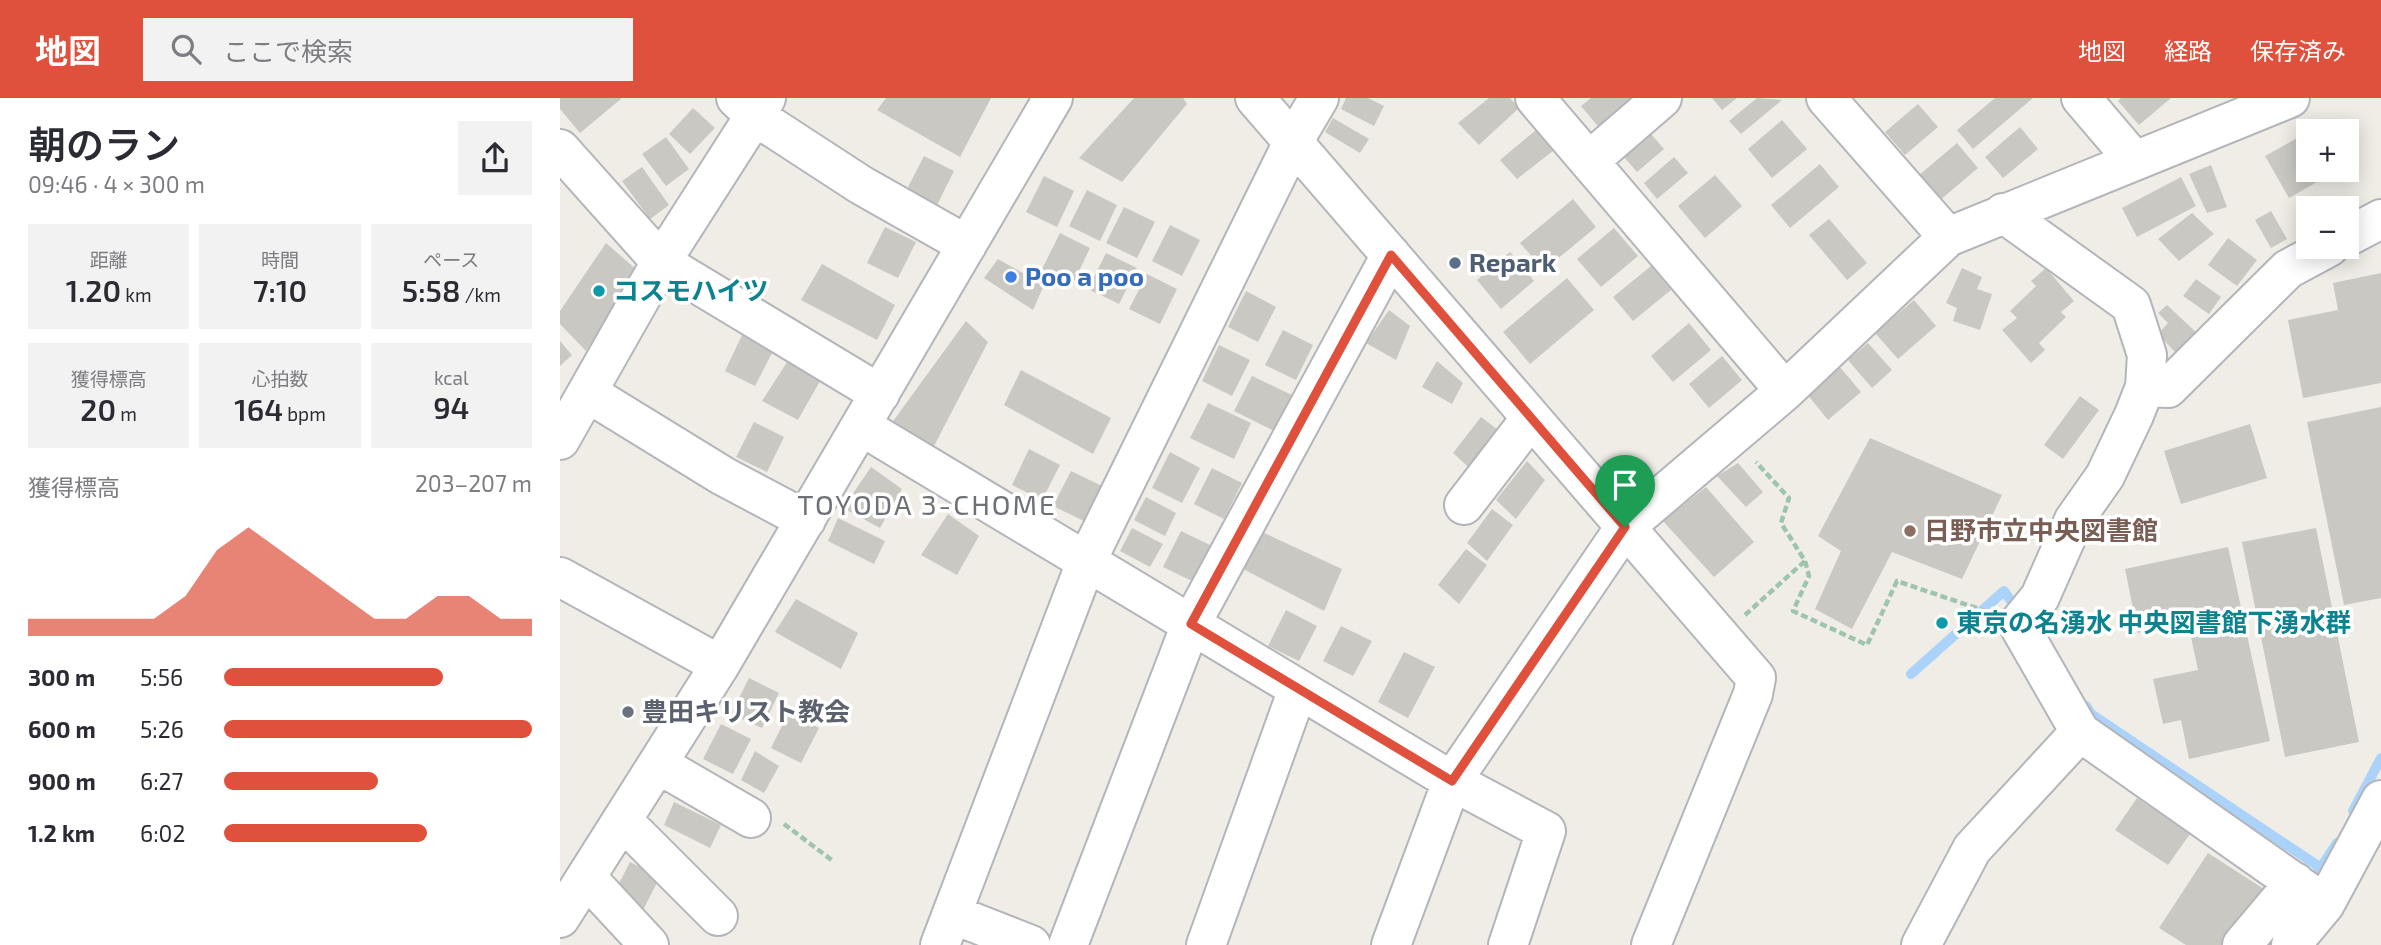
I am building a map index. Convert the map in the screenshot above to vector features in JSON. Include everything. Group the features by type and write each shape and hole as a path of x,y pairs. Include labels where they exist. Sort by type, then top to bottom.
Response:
{"street":[{"path":"560,918 720,665 1053,98"},
{"path":"1255,98 1756,678 1753,694 1651,945"},
{"path":"1031,945 946,930 1086,562 1293,142 1319,98"},
{"path":"1535,98 1785,391"},
{"path":"1590,162 1662,98"},
{"path":"1826,98 1948,237"},
{"path":"2081,98 2133,159"},
{"path":"1391,945 1452,781 1625,527 1785,391 1948,237 2133,159 2290,98"},
{"path":"562,433 589,393 752,104 861,185 967,245"},
{"path":"560,149 661,262 880,394"},
{"path":"2003,213 2131,304 2147,355 2145,387 2105,476 2074,520 2040,597 2018,624 2080,732 2310,893"},
{"path":"2359,231 2381,219"},
{"path":"1068,945 1191,624 1391,255"},
{"path":"2145,387 2168,388 2288,269 2307,259"},
{"path":"589,393 723,476 806,520"},
{"path":"1464,505 1531,418"},
{"path":"861,426 1452,781 1546,831 1518,942"},
{"path":"560,577 720,665"},
{"path":"1206,945 1298,689"},
{"path":"1922,945 1972,849 2080,732"},
{"path":"658,764 751,818"},
{"path":"2242,945 2310,893 2381,800"},
{"path":"623,821 718,916"},
{"path":"586,877 649,945"},
{"path":"2291,945 2310,893"}],"path":[{"path":"1747,453 1789,498 1781,523 1805,561 1809,576 1793,611 1867,645 1897,581 2018,624"},
{"path":"1737,623 1805,561"},
{"path":"751,818 785,824 833,861"}],"building":[{"path":"560,98 622,98 580,133 560,109"},
{"path":"886,98 991,98 960,157 877,110"},
{"path":"1134,98 1183,98 1187,104 1122,182 1079,158"},
{"path":"1346,98 1368,98 1384,106 1374,126 1341,109"},
{"path":"1489,98 1510,98 1519,108 1479,145 1458,123"},
{"path":"1591,98 1629,98 1634,104 1602,131 1581,106"},
{"path":"1712,98 1737,98 1722,110"},
{"path":"1757,98 1782,100 1741,134 1729,121"},
{"path":"1995,98 2033,98 1973,149 1957,130"},
{"path":"2121,98 2171,98 2139,125 2118,101"},
{"path":"1918,104 1938,127 1905,155 1885,132"},
{"path":"693,108 715,128 690,154 669,134"},
{"path":"1333,118 1369,139 1360,153 1325,132"},
{"path":"1782,120 1807,149 1772,178 1748,149"},
{"path":"2020,127 2038,149 2003,178 1985,157"},
{"path":"1536,130 1553,151 1517,179 1500,160"},
{"path":"1651,134 1664,149 1637,172 1624,157"},
{"path":"666,137 689,169 666,186 642,154"},
{"path":"2296,139 2296,182 2317,182 2289,198 2265,156"},
{"path":"1957,143 1978,168 1939,201 1918,176"},
{"path":"924,156 954,171 936,207 906,191"},
{"path":"1674,157 1688,173 1657,199 1644,183"},
{"path":"1820,164 1839,187 1790,228 1771,205"},
{"path":"2211,165 2227,207 2207,213 2189,174"},
{"path":"642,167 669,205 650,219 622,181"},
{"path":"1715,175 1742,206 1705,238 1678,206"},
{"path":"1044,176 1074,191 1057,227 1026,212"},
{"path":"2181,177 2196,206 2137,237 2122,208"},
{"path":"1087,190 1117,205 1100,241 1069,226"},
{"path":"1573,199 1596,227 1544,270 1520,243"},
{"path":"1124,207 1155,222 1137,258 1106,243"},
{"path":"2271,211 2287,239 2271,248 2255,220"},
{"path":"2192,213 2214,234 2179,261 2158,239"},
{"path":"1829,219 1867,263 1847,280 1809,235"},
{"path":"1170,225 1200,240 1182,276 1152,261"},
{"path":"885,227 916,242 898,278 867,263"},
{"path":"1614,228 1638,256 1601,287 1577,259"},
{"path":"1060,233 1090,248 1073,284 1042,269"},
{"path":"2228,238 2257,260 2237,286 2208,265"},
{"name":"コスモハイツ","path":"606,243 638,271 586,351 560,324 560,311"},
{"path":"1510,252 1534,281 1501,309 1477,280"},
{"path":"1106,253 1137,268 1119,304 1088,289"},
{"path":"998,259 1044,285 1033,310 984,278"},
{"path":"822,264 895,305 877,340 801,300"},
{"path":"1651,266 1671,290 1633,321 1613,297"},
{"path":"1962,268 1982,277 1977,289 1992,294 1980,330 1953,321 1957,308 1946,303"},
{"path":"2046,268 2074,301 2061,312 2066,317 2039,343 2045,350 2031,363 2002,330 2017,318 2010,311 2036,286 2031,281"},
{"path":"2381,273 2381,383 2303,398 2288,320 2338,310 2333,283"},
{"path":"1147,274 1177,289 1160,324 1129,309"},
{"path":"1567,278 1594,310 1530,364 1503,332"},
{"path":"2196,279 2221,297 2209,314 2183,296"},
{"path":"1246,291 1276,307 1258,342 1228,327"},
{"path":"1914,300 1936,326 1898,359 1875,333"},
{"path":"2167,305 2198,334 2177,354 2158,334 2168,323 2158,313"},
{"path":"1389,310 1410,326 1396,360 1366,343"},
{"path":"966,321 988,342 933,448 891,424"},
{"path":"1689,323 1711,350 1673,382 1651,356"},
{"path":"1283,330 1313,345 1296,380 1265,365"},
{"path":"742,335 773,351 755,386 725,371"},
{"path":"560,341 572,355 560,366"},
{"path":"1868,343 1892,370 1872,388 1848,360"},
{"path":"1219,345 1250,360 1232,396 1202,381"},
{"path":"1722,356 1742,380 1709,408 1689,384"},
{"path":"789,359 820,381 798,420 762,401"},
{"path":"1437,361 1463,383 1452,404 1422,387"},
{"path":"1839,366 1861,392 1828,420 1807,394"},
{"path":"1021,370 1111,418 1093,454 1004,405"},
{"path":"1252,376 1296,397 1278,433 1234,411"},
{"path":"2080,396 2099,410 2063,459 2044,445"},
{"path":"1208,403 1251,423 1234,459 1190,438"},
{"path":"2381,407 2381,598 2344,605 2307,422"},
{"path":"1481,417 1502,433 1474,472 1453,453"},
{"path":"754,422 784,437 767,472 736,457"},
{"path":"2250,424 2267,478 2181,504 2164,451"},
{"path":"1870,438 2002,495 1962,579 1892,552 1852,629 1815,609 1841,551 1818,536"},
{"path":"1029,449 1060,465 1042,500 1012,485"},
{"path":"1170,452 1200,468 1182,503 1152,488"},
{"path":"1527,461 1545,480 1516,519 1496,500"},
{"path":"1738,463 1763,492 1746,507 1717,476"},
{"path":"871,467 902,489 880,528 843,508"},
{"path":"1212,468 1242,483 1224,519 1194,504"},
{"path":"1071,471 1102,486 1084,521 1053,506"},
{"path":"1706,487 1754,542 1714,577 1663,521"},
{"path":"1146,497 1176,513 1165,536 1134,520"},
{"path":"1492,509 1513,525 1487,561 1467,543"},
{"path":"948,514 979,536 957,575 921,555"},
{"path":"838,518 885,541 874,564 828,541"},
{"path":"1132,528 1163,544 1150,567 1120,551"},
{"path":"2316,528 2359,742 2285,757 2242,542"},
{"path":"1181,531 1212,546 1194,582 1163,567"},
{"path":"1260,531 1342,569 1324,611 1243,569"},
{"path":"2228,547 2270,741 2189,759 2181,720 2163,724 2153,679 2198,670 2188,623 2138,633 2125,569"},
{"path":"1466,549 1487,565 1459,604 1438,585"},
{"path":"796,599 858,633 841,669 775,632"},
{"path":"1286,610 1317,626 1299,661 1268,646"},
{"path":"1341,626 1372,641 1353,676 1323,661"},
{"path":"1404,652 1435,667 1408,718 1378,702"},
{"path":"749,678 779,693 762,728 731,714"},
{"path":"789,712 819,728 801,763 771,748"},
{"path":"721,724 751,739 733,774 703,759"},
{"path":"755,751 779,766 764,793 741,780"},
{"path":"2137,798 2190,834 2168,865 2115,830"},
{"path":"674,802 721,825 710,848 664,825"},
{"path":"2208,853 2267,891 2232,945 2186,945 2159,928"},
{"path":"630,862 660,877 642,912 612,897"}],"waterway":[{"path":"1911,674 2004,591 2018,611"},
{"path":"2086,706 2091,714 2321,868"},
{"path":"2353,811 2381,758"},
{"path":"2318,872 2337,843"}],"place":[{"name":"Repark","path":"1455,263"},
{"name":"Poo a poo","path":"1011,277"},
{"name":"コスモハイツ","path":"599,291"},
{"name":"日野市立中央図書館","path":"1910,531"},
{"name":"東京の名湧水 中央図書館下湧水群","path":"1942,623"},
{"name":"豊田キリスト教会","path":"628,712"}],"district":[{"name":"TOYODA 3-CHOME","path":"927,505"}],"route":[{"path":"1391,255 1625,527 1452,781 1191,624 1391,255"}]}
